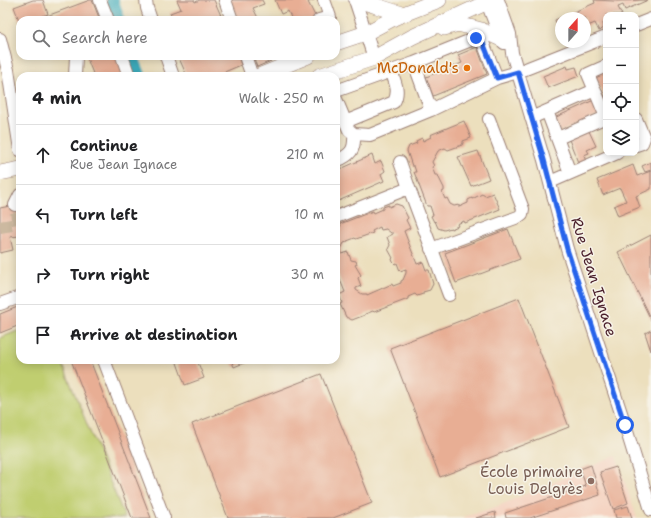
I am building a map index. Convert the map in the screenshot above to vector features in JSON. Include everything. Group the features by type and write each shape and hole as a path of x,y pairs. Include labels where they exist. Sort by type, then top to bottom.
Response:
{"main road":[{"path":"356,0 403,14"},
{"path":"340,40 366,34 403,14 439,0"},
{"path":"331,72 374,58 412,37 491,1"},
{"path":"412,37 458,24 481,30 501,39"},
{"path":"266,72 283,62"},
{"path":"0,173 16,170"}],"street":[{"path":"100,0 106,16"},
{"path":"146,0 150,16"},
{"path":"225,0 231,16"},
{"path":"324,0 330,16"},
{"path":"356,0 374,58"},
{"name":"Rue Jean Ignace","path":"491,1 501,39 512,53"},
{"name":"Rue Jean Ignace","path":"491,1 510,34 512,53 550,182 567,249 625,425 651,510"},
{"path":"639,24 651,19"},
{"path":"340,90 414,63 476,38 482,40 497,78"},
{"path":"340,109 349,130 354,134 370,134 431,110 497,78 518,72 603,38"},
{"path":"0,39 8,70 16,123"},
{"path":"75,60 75,72"},
{"path":"124,60 128,72"},
{"path":"167,60 172,72"},
{"path":"246,60 251,72"},
{"path":"414,63 431,110"},
{"path":"603,67 588,74 603,108"},
{"path":"345,122 394,102 398,91 391,71"},
{"path":"531,118 595,90"},
{"path":"547,111 570,173"},
{"path":"558,138 603,113"},
{"path":"431,249 518,218 522,214 523,209 489,119"},
{"path":"639,126 644,138 642,143 639,144"},
{"path":"340,159 346,157 352,151 355,143 354,134"},
{"path":"550,182 610,156"},
{"path":"400,162 449,295"},
{"path":"340,215 409,188"},
{"path":"0,304 16,298"},
{"path":"106,364 164,518"}],"shaded area":[{"name":"École primaire Louis Delgrès","path":"616,456 637,518 461,518 498,506"}],"green space":[{"path":"16,332 16,364 63,364 125,518 0,518 0,338"}],"building":[{"path":"33,0 43,0 48,14 42,16 17,16 14,7"},
{"path":"92,0 98,16 47,16"},
{"path":"177,0 194,0 195,2 200,0 214,0 221,16 171,16 170,13 181,9"},
{"path":"230,0 262,0 264,4 253,8 257,16 236,16"},
{"path":"275,0 314,0 308,2 315,16 290,16 288,11 281,14"},
{"path":"594,0 648,0 625,10 623,5 618,7 620,12 603,12 603,29 599,31 595,23 591,25 591,12 574,12 595,3"},
{"name":"McDonald's","path":"477,47 487,74 433,96 426,77 462,63 458,55"},
{"path":"88,60 119,60 124,72 92,72"},
{"path":"180,60 239,60 241,65 224,72 185,72"},
{"path":"254,60 271,60 271,61 257,67"},
{"path":"567,66 568,69 576,67 579,76 548,88 543,76"},
{"path":"603,70 603,93 594,74"},
{"path":"594,100 600,114 560,132 554,118"},
{"path":"464,121 471,138 463,141 462,145 448,150 445,148 438,151 432,162 435,175 438,175 444,188 444,191 442,192 445,199 447,198 450,204 454,206 459,205 459,207 468,203 468,200 472,198 482,194 485,196 493,193 500,209 465,223 464,221 451,229 444,230 438,228 431,216 433,215 430,206 427,206 414,172 416,172 414,166 412,166 407,151 409,146 417,143 416,141 422,138 423,141 431,137 430,135"},
{"path":"588,129 596,146 587,150 589,153 584,155 586,162 579,165 568,137"},
{"path":"478,151 489,179 471,186 458,157"},
{"path":"372,155 375,164 381,161 385,171 381,174 384,181 340,200 340,169"},
{"path":"651,162 651,170 645,172 642,166"},
{"path":"633,165 637,176 651,171 651,189 636,196 640,207 618,216 614,206 626,201 620,188 603,195 597,180"},
{"path":"396,204 402,206 408,218 406,220 410,228 404,231 417,264 423,262 426,270 429,270 433,284 430,290 423,292 423,294 417,296 415,294 408,297 408,299 352,320 346,317 340,304 342,303 340,294 345,292 340,280 340,224 373,211 374,213 389,205 389,207","holes":["380,227 381,230 386,229 393,233 387,237 390,245 388,249 393,258 393,262 395,264 397,263 400,271 406,269 406,273 401,283 393,286 392,284 367,295 362,294 356,290 356,288 361,286 358,278 361,275 355,265 357,264 356,261 351,260 348,252 342,254 341,249 347,241 373,233 372,231"]},
{"path":"16,205 16,236 10,237 13,250 0,253 0,208"},
{"path":"508,229 520,259 456,283 445,253"},
{"path":"651,235 651,320 618,252"},
{"path":"519,298 569,427 440,477 390,348"},
{"path":"16,308 16,327 0,333 0,314"},
{"path":"651,330 651,351 645,333"},
{"path":"73,364 92,364 151,518 132,518"},
{"path":"177,364 199,364 204,378 185,385"},
{"path":"233,364 241,364 234,367"},
{"path":"321,374 372,503 333,518 228,518 192,424"},
{"path":"591,465 600,495 530,518 506,518 505,513 586,486 580,469"},
{"path":"616,467 628,503 613,509 600,472"},
{"path":"628,506 632,518 616,518 614,510"},
{"path":"495,512 496,518 476,518"}],"waterway":[{"path":"112,0 118,16"},
{"path":"134,60 138,72"}],"tunnel":[{"path":"15,205 16,211"},
{"path":"0,227 16,224"}],"place":[{"name":"McDonald's","path":"467,68"},
{"name":"École primaire Louis Delgrès","path":"591,481"}],"route":[{"path":"476,38 482,40 497,78 518,72 544,160 567,249 625,425"}]}
